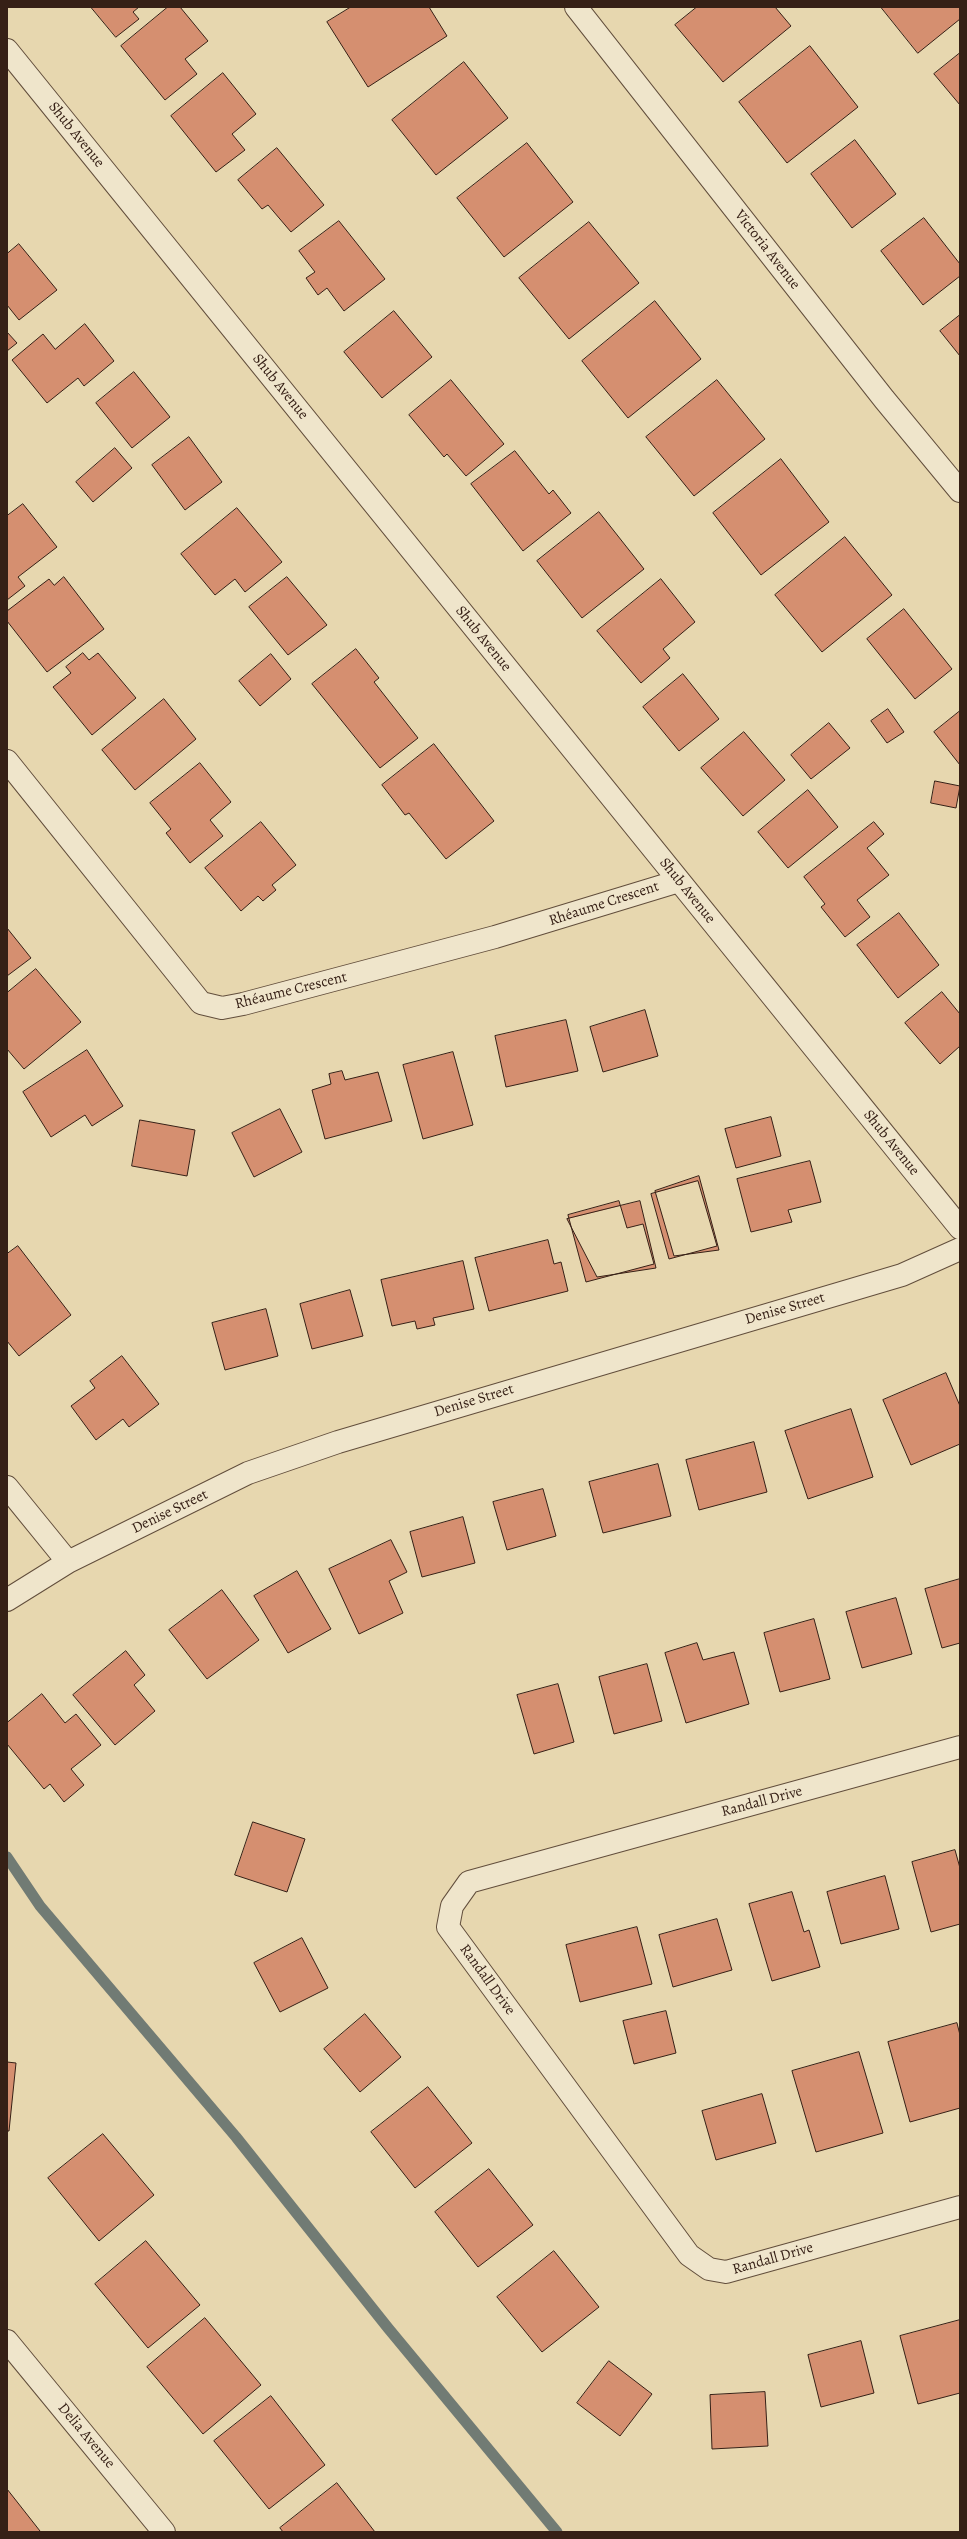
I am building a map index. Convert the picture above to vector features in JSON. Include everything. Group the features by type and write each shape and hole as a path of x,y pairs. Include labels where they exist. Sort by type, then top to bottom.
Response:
{"street":[{"name":"Victoria Avenue","path":"576,7 884,399 960,491"},
{"name":"Shub Avenue","path":"7,50 960,1228"},
{"name":"Rhéaume Crescent","path":"7,761 201,1003 222,1008 243,1004 496,937 679,881"},
{"name":"Denise Street","path":"7,1600 68,1562 248,1473 338,1442 902,1275 960,1249"},
{"path":"7,1487 68,1562"},
{"name":"Randall Drive","path":"960,1747 469,1882 452,1906 448,1927 689,2255 709,2269 726,2272 960,2207"},
{"name":"Delia Avenue","path":"7,2341 164,2532"}],"building":[{"path":"91,7 139,7 133,12 139,19 116,37"},
{"path":"168,7 180,7 208,41 185,59 197,74 165,100 121,46"},
{"path":"351,7 429,7 447,36 368,87 327,22"},
{"path":"697,7 775,7 791,26 723,82 675,25"},
{"path":"881,7 960,7 960,19 918,53"},
{"path":"810,46 858,107 787,163 739,102"},
{"path":"960,53 960,105 934,74"},
{"path":"464,62 508,118 436,175 392,120"},
{"path":"223,73 256,114 232,134 245,150 216,172 171,116"},
{"path":"855,140 896,194 852,228 811,174"},
{"path":"527,143 573,202 504,257 457,198"},
{"path":"277,148 324,205 291,232 268,205 262,209 238,180"},
{"path":"924,218 960,264 960,276 923,305 881,251"},
{"path":"339,221 385,279 344,311 327,288 318,295 306,278 315,272 299,251"},
{"path":"589,222 639,283 569,339 519,278"},
{"path":"19,244 57,290 19,320 7,305 7,254"},
{"path":"655,301 701,359 628,418 582,361"},
{"path":"394,311 432,357 382,398 344,352"},
{"path":"960,315 960,356 940,331"},
{"path":"85,324 114,361 84,386 78,378 47,403 12,360 43,334 55,349"},
{"path":"7,332 17,343 7,351"},
{"path":"134,372 170,417 132,448 96,403"},
{"path":"451,380 504,444 466,476 447,454 444,457 409,415"},
{"path":"717,380 765,439 694,496 646,437"},
{"path":"189,437 222,482 185,510 152,465"},
{"path":"115,448 132,468 93,502 76,482"},
{"path":"515,451 549,494 553,490 571,513 523,551 471,484"},
{"path":"781,459 829,522 761,575 713,513"},
{"path":"23,504 57,547 18,577 25,586 7,600 7,516"},
{"path":"237,508 282,562 245,592 235,579 215,595 181,554"},
{"path":"599,512 644,569 582,618 537,561"},
{"path":"845,537 892,595 822,652 775,595"},
{"path":"64,577 104,629 47,672 7,621 7,611 49,579 54,585"},
{"path":"287,577 327,625 288,655 249,607"},
{"path":"661,579 695,622 663,649 670,658 641,683 597,631"},
{"path":"904,609 952,669 915,699 867,639"},
{"path":"356,649 379,678 374,682 418,738 380,768 312,684"},
{"path":"83,653 89,660 98,653 136,698 92,735 53,687 71,673 66,667"},
{"path":"271,654 291,679 260,706 239,681"},
{"path":"683,674 719,719 679,751 643,707"},
{"path":"164,699 196,739 135,790 102,750"},
{"path":"888,709 904,732 887,743 871,721"},
{"path":"960,711 960,765 934,732"},
{"path":"829,723 850,748 811,779 791,755"},
{"path":"744,732 785,780 743,816 701,768"},
{"path":"434,744 494,821 446,859 409,813 405,815 382,785"},
{"path":"200,763 231,802 210,820 223,836 190,863 166,833 171,829 150,803"},
{"path":"935,781 960,786 956,808 931,803"},
{"path":"808,790 838,827 788,868 758,832"},
{"path":"261,822 296,865 272,885 276,890 263,901 258,896 241,911 205,868"},
{"path":"874,822 884,834 867,848 889,875 857,900 870,917 845,937 821,907 825,904 804,877"},
{"path":"899,913 939,965 898,998 857,945"},
{"path":"7,928 31,958 7,976"},
{"path":"36,969 81,1022 24,1069 7,1049 7,993"},
{"path":"942,992 960,1014 960,1046 940,1064 905,1023"},
{"path":"645,1010 658,1056 603,1072 590,1027"},
{"path":"566,1020 578,1071 506,1087 495,1036"},
{"path":"87,1050 123,1106 92,1126 85,1115 51,1137 23,1092"},
{"path":"453,1052 473,1125 423,1139 403,1065"},
{"path":"342,1071 345,1080 378,1072 392,1121 325,1139 312,1090 331,1084 329,1074"},
{"path":"280,1109 302,1152 254,1177 232,1133"},
{"path":"771,1117 781,1156 736,1168 725,1129"},
{"path":"140,1120 195,1130 187,1176 132,1166"},
{"path":"810,1161 821,1202 788,1210 792,1222 751,1232 737,1179"},
{"path":"699,1176 719,1250 674,1256 655,1191"},
{"path":"698,1181 717,1246 669,1259 651,1194"},
{"path":"619,1201 627,1228 643,1224 654,1264 586,1282 568,1215"},
{"path":"640,1201 656,1268 597,1277 567,1219"},
{"path":"548,1240 554,1264 561,1262 568,1291 489,1311 475,1258"},
{"path":"18,1246 71,1315 19,1356 7,1341 7,1254"},
{"path":"463,1261 474,1309 433,1318 435,1325 417,1329 415,1321 392,1326 381,1280"},
{"path":"350,1290 363,1336 312,1349 300,1304"},
{"path":"266,1309 278,1356 225,1370 212,1323"},
{"path":"122,1356 159,1404 129,1427 123,1419 96,1440 71,1406 95,1388 90,1381"},
{"path":"946,1373 960,1406 960,1444 911,1465 883,1400"},
{"path":"851,1409 873,1477 808,1499 785,1431"},
{"path":"754,1442 767,1492 699,1510 686,1460"},
{"path":"658,1464 671,1516 603,1533 589,1482"},
{"path":"543,1489 556,1536 507,1550 493,1502"},
{"path":"463,1517 475,1563 422,1577 410,1532"},
{"path":"391,1540 407,1572 389,1581 403,1613 359,1634 329,1569"},
{"path":"297,1571 331,1629 288,1653 254,1596"},
{"path":"960,1579 960,1643 942,1648 925,1589"},
{"path":"222,1590 259,1640 207,1679 169,1630"},
{"path":"896,1598 912,1654 862,1668 846,1612"},
{"path":"814,1619 830,1679 780,1692 764,1633"},
{"path":"697,1643 703,1660 734,1652 749,1704 686,1723 665,1653"},
{"path":"126,1651 145,1675 134,1685 155,1711 115,1745 73,1695"},
{"path":"647,1664 662,1721 614,1734 599,1677"},
{"path":"558,1684 574,1742 534,1754 517,1695"},
{"path":"42,1694 65,1723 76,1714 101,1745 71,1769 84,1785 64,1802 50,1784 44,1789 7,1744 7,1723"},
{"path":"253,1822 305,1839 287,1892 235,1875"},
{"path":"955,1850 960,1868 960,1924 931,1932 912,1862"},
{"path":"885,1876 899,1929 841,1944 827,1892"},
{"path":"792,1892 804,1932 809,1930 820,1967 772,1981 749,1904"},
{"path":"717,1919 732,1970 673,1987 659,1935"},
{"path":"637,1927 652,1984 580,2002 566,1945"},
{"path":"302,1938 328,1988 280,2012 254,1963"},
{"path":"666,2011 676,2053 634,2064 623,2021"},
{"path":"365,2014 401,2057 360,2092 324,2049"},
{"path":"957,2023 960,2035 960,2108 910,2122 888,2042"},
{"path":"859,2052 883,2133 816,2152 792,2071"},
{"path":"7,2062 16,2063 9,2131 7,2131"},
{"path":"428,2087 472,2143 415,2188 371,2132"},
{"path":"762,2094 776,2143 716,2160 702,2111"},
{"path":"103,2134 154,2195 99,2241 48,2178"},
{"path":"489,2169 533,2225 478,2267 435,2212"},
{"path":"146,2241 200,2305 148,2348 95,2284"},
{"path":"554,2251 599,2307 542,2352 497,2297"},
{"path":"205,2318 261,2385 203,2434 147,2367"},
{"path":"960,2320 960,2393 918,2404 900,2336"},
{"path":"861,2341 874,2393 821,2407 808,2355"},
{"path":"609,2361 652,2394 620,2436 577,2403"},
{"path":"765,2392 768,2446 712,2449 710,2395"},
{"path":"271,2396 325,2465 269,2509 214,2441"},
{"path":"337,2483 375,2532 283,2532 280,2528"},
{"path":"7,2489 40,2531 7,2532"}],"waterway":[{"path":"7,1857 40,1906 236,2137 388,2328 557,2532"}]}
